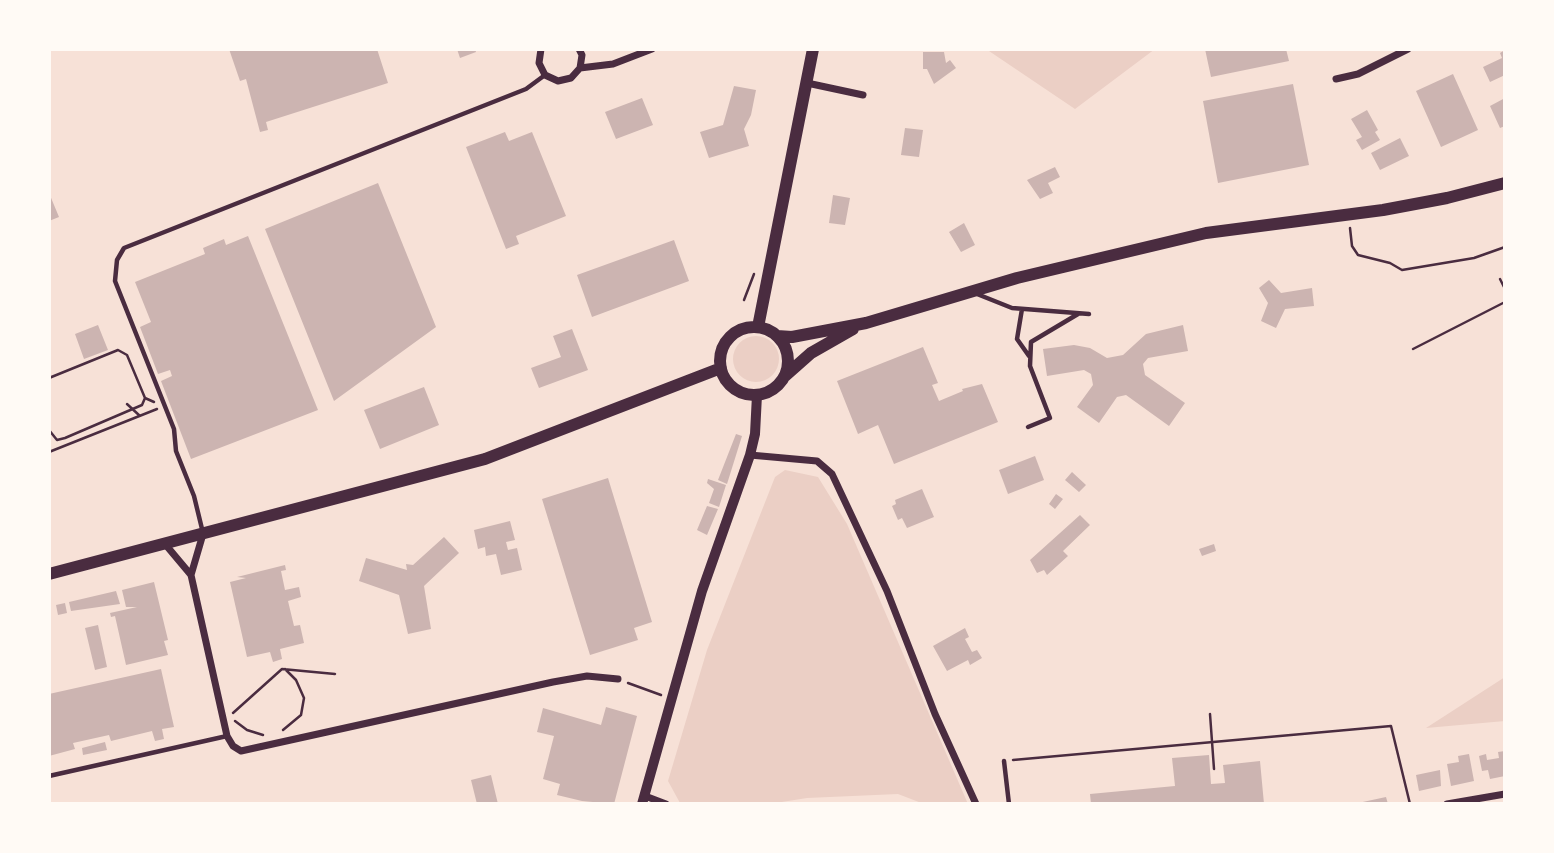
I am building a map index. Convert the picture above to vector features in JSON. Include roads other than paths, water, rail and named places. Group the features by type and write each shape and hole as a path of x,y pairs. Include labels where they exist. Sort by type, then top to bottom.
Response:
{"main road":[{"path":"758,327 813,49"},
{"path":"866,323 811,353 785,376 778,386 757,395 738,391 730,385 721,368 723,347 729,338 748,328 758,327 777,336 800,335 866,323 971,291 1206,233 1383,210 1447,198 1505,183"},
{"path":"777,336 786,350 785,376"},
{"path":"49,574 485,459 721,368"}],"street":[{"path":"540,49 539,63 545,75 558,81 571,78 580,68 582,55 579,49"},
{"path":"580,68 614,64 652,49"},
{"path":"1336,79 1358,74 1408,49"},
{"path":"807,83 863,95"},
{"path":"666,804 644,800 670,698 702,591 750,455 755,434 757,395"},
{"path":"750,455 817,461 832,474 887,591 934,714 976,804"},
{"path":"191,575 203,534"},
{"path":"165,544 191,575 227,736 233,746 246,752 553,682 587,676 618,679"},
{"path":"1447,804 1505,794"}],"lane":[{"path":"203,534 194,496 176,452 174,429 115,281 117,260 124,248 526,89 545,75"},
{"path":"971,291 996,303 1022,309 1089,314"},
{"path":"1022,309 1017,339 1022,351 1029,357"},
{"path":"1028,427 1050,418 1029,357 1031,342 1078,314"},
{"path":"49,776 227,736"},
{"path":"1004,761 1009,804"}]}
